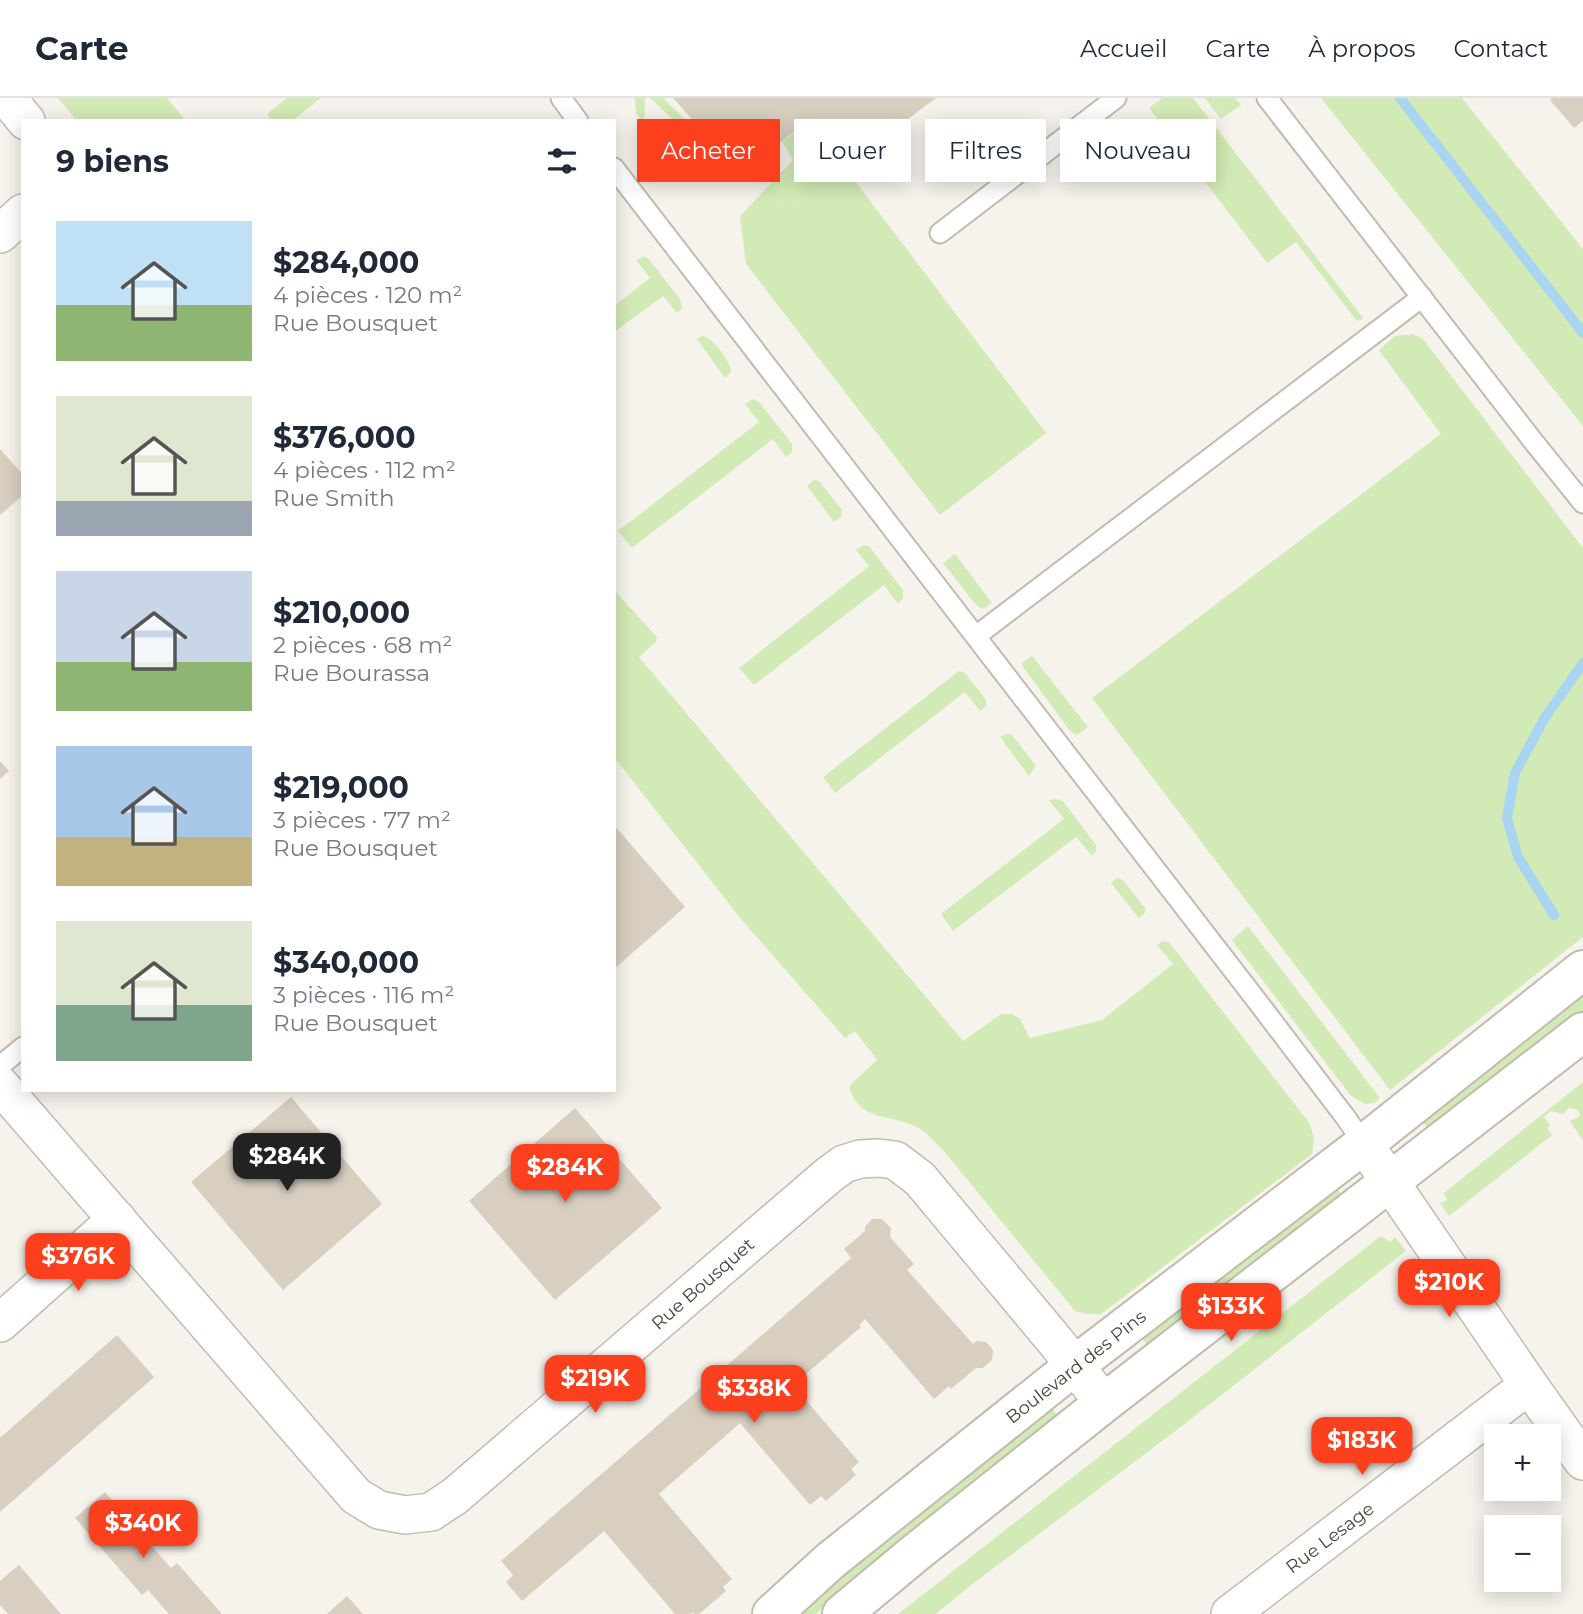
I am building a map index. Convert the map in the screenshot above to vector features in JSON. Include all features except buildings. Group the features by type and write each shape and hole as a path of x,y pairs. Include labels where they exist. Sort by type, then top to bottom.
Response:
{"street":[{"path":"7,98 24,119"},
{"path":"0,234 21,215"},
{"name":"Boulevard des Pins","path":"772,1614 831,1561 1074,1366 1364,1144 1583,970"},
{"path":"842,1614 1104,1404 1583,1032"},
{"name":"Rue Bousquet","path":"0,1085 356,1496 379,1510 405,1516 431,1512 455,1496 830,1174 844,1164 860,1159 895,1160 920,1179 1104,1404"},
{"path":"1364,1144 1583,1461"},
{"path":"0,1323 117,1219"},
{"name":"Rue Lesage","path":"1230,1614 1529,1385"}],"lane":[{"path":"561,98 577,119"},
{"path":"940,233 1116,98"},
{"path":"1267,98 1583,503"},
{"path":"616,171 1364,1144"},
{"path":"976,636 1422,297"},
{"path":"0,1066 21,1048"}],"green space":[{"path":"58,98 167,98 184,119 75,119"},
{"path":"287,98 321,98 295,119 271,119 267,114"},
{"path":"635,98 645,98 644,119 640,119 636,113"},
{"path":"650,98 663,98 685,119 672,119"},
{"path":"1162,98 1193,98 1209,119 1157,119 1149,108"},
{"path":"1205,98 1235,98 1241,105 1221,119"},
{"path":"1321,98 1462,98 1583,249 1583,426"},
{"path":"1216,128 1364,319 1357,321 1296,242 1267,263 1205,182 1216,182"},
{"path":"794,132 794,182 856,182 1046,433 940,515 746,264 740,216 772,182 780,182 780,174 793,160 782,142"},
{"path":"643,256 648,258 680,299 682,308 677,313 663,296 616,331 616,304 650,278 636,260"},
{"path":"1413,334 1423,339 1583,548 1583,937 1390,1090 1092,698 1441,434 1379,350 1395,336"},
{"path":"703,336 721,351 728,362 731,372 725,378 697,339"},
{"path":"753,399 759,402 792,444 792,452 786,457 773,439 632,548 618,531 759,422 745,404"},
{"path":"814,480 819,481 842,510 841,517 834,522 807,486"},
{"path":"864,545 869,546 903,590 903,598 898,604 884,585 754,685 739,668 869,566 856,550"},
{"path":"955,554 992,603 983,609 977,606 943,563"},
{"path":"616,592 657,637 656,642 639,657 963,1041 1001,1014 1012,1014 1020,1019 1030,1038 1102,1020 1173,964 1157,945 1163,941 1169,942 1310,1124 1314,1139 1312,1154 1101,1314 1075,1311 927,1134 912,1125 879,1116 861,1107 849,1086 877,1060 855,1031 845,1038 741,919 616,760"},
{"path":"1032,656 1088,727 1077,735 1070,731 1021,664"},
{"path":"959,671 965,673 986,700 986,706 980,711 965,692 835,793 823,777"},
{"path":"1012,735 1034,763 1035,767 1029,776 1000,737"},
{"path":"1049,800 1063,801 1096,845 1096,851 1092,856 1076,837 953,931 941,914 1064,819"},
{"path":"1117,878 1123,880 1145,908 1145,913 1139,918 1111,883"},
{"path":"1248,926 1380,1098 1374,1103 1365,1104 1351,1096 1232,940"},
{"path":"1583,994 1583,1012 1434,1129 1424,1124 1426,1118"},
{"path":"1583,1082 1583,1141 1570,1121 1580,1116 1578,1110 1569,1108 1563,1114 1551,1111 1544,1117 1550,1125 1547,1128 1552,1135 1449,1216 1440,1203 1447,1200 1444,1193"},
{"path":"1333,1188 1342,1196 1148,1345 1142,1339 1143,1335"},
{"path":"1381,1236 1390,1242 1395,1237 1406,1251 936,1614 898,1614"},
{"path":"1052,1409 1056,1419 854,1580 816,1614 793,1614 1046,1410"}],"waterway":[{"path":"1400,98 1583,333"},
{"path":"1554,915 1518,857 1507,818 1515,773 1544,719 1583,663"}]}
